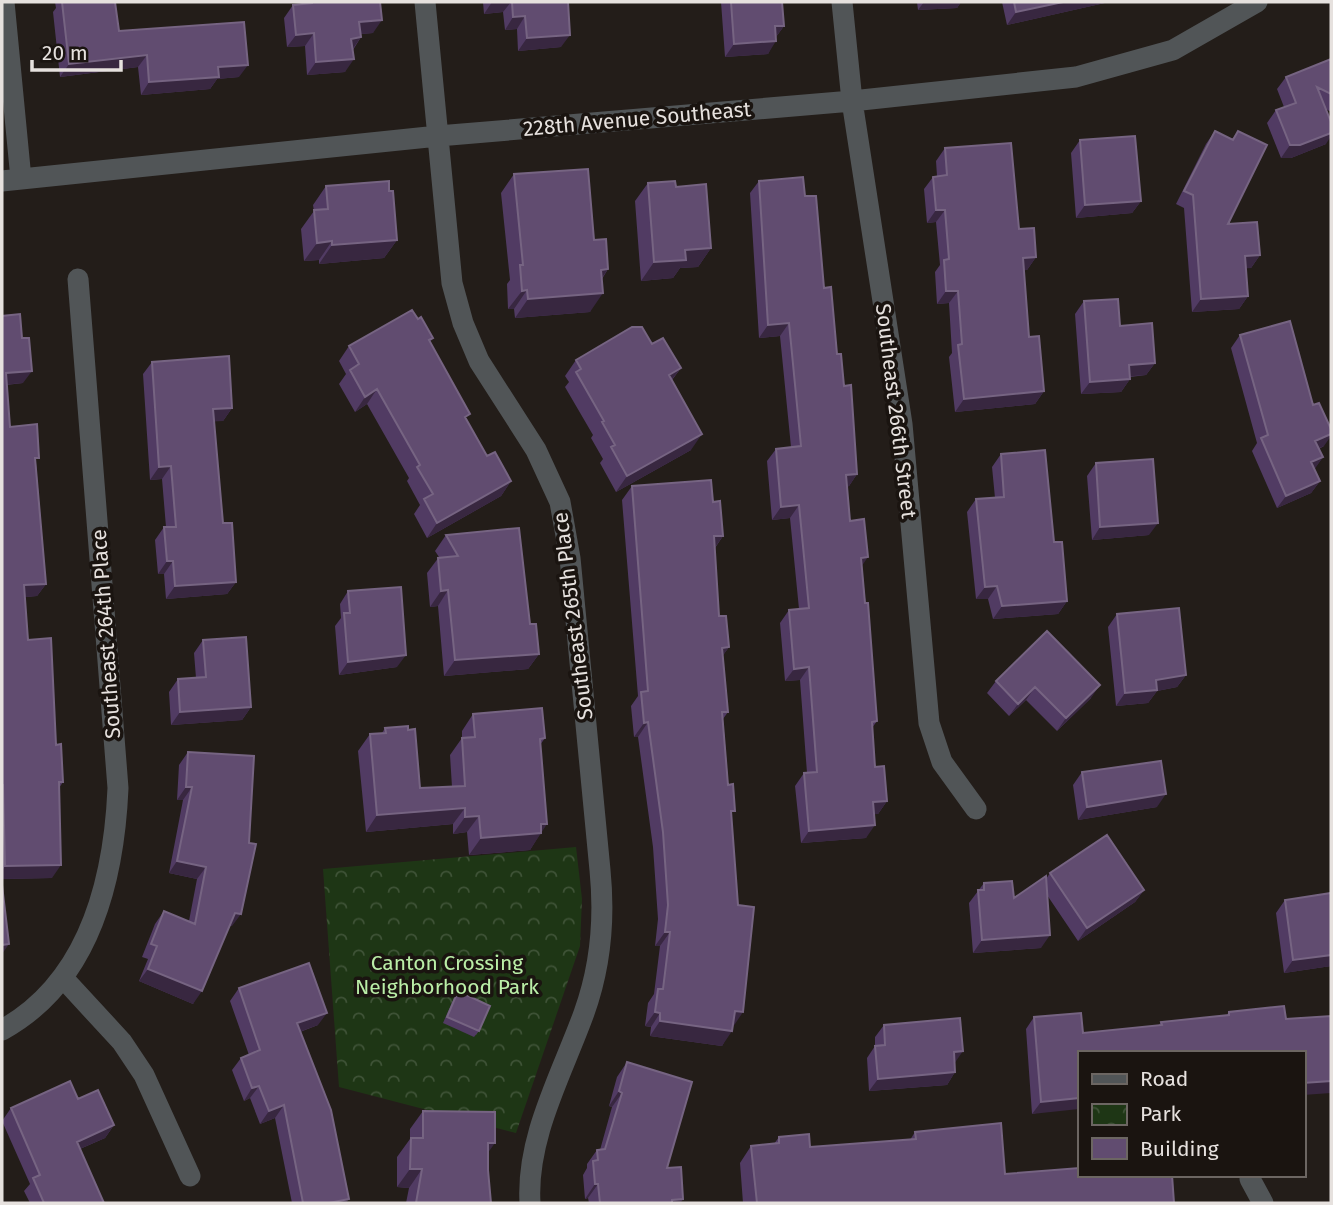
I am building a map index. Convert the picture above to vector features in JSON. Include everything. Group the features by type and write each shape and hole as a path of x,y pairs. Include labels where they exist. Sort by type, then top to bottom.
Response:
{"street":[{"path":"4,2 11,180"},
{"name":"Southeast 265th Place","path":"425,2 452,283 463,323 479,360 536,450 560,502 570,558 601,882 604,917 599,953 584,1012 540,1130 531,1168 530,1203"},
{"name":"Southeast 266th Street","path":"842,2 852,101 902,424 929,723 942,762 976,809"},
{"name":"228th Avenue Southeast","path":"11,180 438,136 852,101 1076,77 1173,50 1257,2"},
{"name":"Southeast 264th Place","path":"2,1030 42,1003 64,979 109,878 117,830 118,788 78,279"},
{"path":"64,979 122,1042 144,1075 190,1176"},
{"path":"1250,1179 1262,1203"}],"green space":[{"name":"Canton Crossing Neighborhood Park","path":"576,847 582,899 580,946 516,1133 339,1087 323,869"}],"building":[{"path":"62,2 115,2 119,31 244,22 248,65 218,67 219,77 149,82 147,55 69,64"},
{"path":"312,2 380,2 382,20 359,22 361,37 351,39 354,59 316,62 314,33 296,35 293,5"},
{"path":"512,2 568,2 570,35 527,38 525,16 513,17"},
{"path":"731,2 782,2 784,26 775,26 776,41 734,44"},
{"path":"1014,2 1063,2 1016,12"},
{"path":"1331,59 1331,94 1317,87 1331,122 1331,133 1300,145 1290,145 1276,110 1296,103 1286,77"},
{"path":"1215,131 1233,140 1238,131 1267,145 1228,224 1257,222 1260,255 1245,256 1248,296 1201,299 1193,195 1184,191"},
{"path":"1135,136 1141,201 1085,205 1080,140"},
{"path":"1011,143 1019,229 1034,228 1036,257 1023,258 1029,337 1039,336 1044,391 964,399 958,345 962,344 958,291 946,291 944,260 949,259 945,210 936,210 933,177 947,175 945,148"},
{"path":"588,169 594,240 606,239 608,269 601,270 603,293 528,299 527,290 522,291 520,265 523,265 514,174"},
{"path":"803,177 805,196 816,196 824,288 831,287 837,354 841,354 844,386 851,385 857,474 846,475 850,521 864,519 868,557 861,558 865,603 868,603 877,721 872,722 875,767 884,766 887,801 873,802 875,825 809,831 804,773 817,772 809,667 794,669 789,610 809,608 799,505 781,507 776,449 801,446 789,323 768,325 759,181"},
{"path":"389,181 389,191 393,191 397,240 332,245 332,241 317,243 314,210 328,209 326,186"},
{"path":"675,181 676,187 706,184 711,248 685,250 686,260 654,262 648,183"},
{"path":"1118,299 1120,326 1152,323 1155,363 1129,365 1130,379 1090,382 1084,301"},
{"path":"412,310 418,319 421,317 433,338 429,340 470,414 465,417 487,456 495,452 511,481 437,523 424,499 433,494 417,467 420,465 377,389 365,397 350,370 359,364 349,346"},
{"path":"20,314 22,338 29,338 32,371 6,373 10,427 37,424 39,458 35,458 46,584 24,585 28,640 51,638 56,745 61,744 63,782 59,782 61,865 5,866 2,785 2,316"},
{"path":"1290,321 1313,405 1319,403 1331,434 1315,441 1323,457 1311,462 1320,481 1286,496 1261,438 1268,435 1240,335"},
{"path":"632,327 642,327 652,344 663,338 681,368 669,375 702,434 627,476 611,447 615,445 602,422 604,421 576,372 581,369 576,360"},
{"path":"229,356 232,408 213,409 223,523 232,523 236,582 175,586 173,561 167,561 164,527 176,527 171,466 159,467 152,362"},
{"path":"1045,450 1054,542 1062,542 1067,601 1002,606 997,586 985,587 976,499 1004,497 1001,454"},
{"path":"1153,459 1158,523 1100,527 1096,463"},
{"path":"711,480 713,502 720,501 723,536 714,536 719,616 726,616 729,647 722,648 728,712 722,712 728,785 733,784 735,811 731,811 738,905 754,907 743,1012 735,1011 732,1031 660,1021 660,1013 655,1012 658,989 663,989 670,932 665,932 668,905 663,832 648,722 644,723 641,692 648,691 632,486"},
{"path":"519,528 530,624 536,624 539,654 455,660 448,590 441,591 438,558 458,556 446,535"},
{"path":"401,587 406,655 348,662 344,613 350,613 348,591"},
{"path":"1179,608 1186,675 1156,680 1157,690 1125,693 1117,614"},
{"path":"1047,631 1100,685 1066,718 1035,687 1018,704 996,681"},
{"path":"246,637 251,707 180,712 178,679 206,677 203,640"},
{"path":"542,708 545,738 540,739 547,824 541,824 541,833 481,838 479,816 465,817 465,808 377,815 370,734 386,733 385,728 408,726 408,730 415,729 420,788 465,786 462,738 475,737 473,714"},
{"path":"188,752 254,756 249,843 256,844 241,914 235,913 202,991 148,969 157,946 151,944 164,911 195,924 206,867 177,861 192,787 186,787"},
{"path":"1161,761 1166,794 1087,807 1082,772"},
{"path":"1107,835 1144,890 1087,928 1050,873"},
{"path":"1046,876 1050,935 982,940 978,890 984,890 984,883 1012,881 1014,898"},
{"path":"2,885 9,944 2,945"},
{"path":"1331,893 1331,955 1293,960 1285,900"},
{"path":"309,963 327,1013 297,1023 331,1110 349,1199 329,1203 303,1203 284,1105 269,1111 259,1086 252,1088 241,1058 260,1050 239,988"},
{"path":"458,991 490,1006 479,1031 447,1017"},
{"path":"1284,1006 1286,1019 1331,1016 1331,1081 1305,1083 1305,1051 1078,1051 1078,1098 1041,1102 1034,1017 1081,1013 1083,1033 1162,1025 1161,1022 1229,1015 1229,1012"},
{"path":"960,1018 963,1051 954,1052 955,1072 878,1079 875,1046 885,1045 884,1025"},
{"path":"627,1062 692,1082 667,1168 681,1167 683,1199 672,1200 672,1203 600,1203 593,1161 598,1160 597,1150 605,1149 622,1093 619,1091"},
{"path":"70,1081 78,1099 98,1090 114,1125 77,1142 104,1203 44,1203 33,1178 40,1175 11,1108"},
{"path":"423,1111 495,1112 495,1143 488,1143 491,1203 416,1203 422,1169 410,1169 411,1138 423,1138"},
{"path":"1001,1123 1005,1174 1078,1168 1078,1177 1172,1177 1174,1203 757,1203 751,1146 779,1143 779,1137 809,1134 810,1147 916,1139 915,1132"}]}
